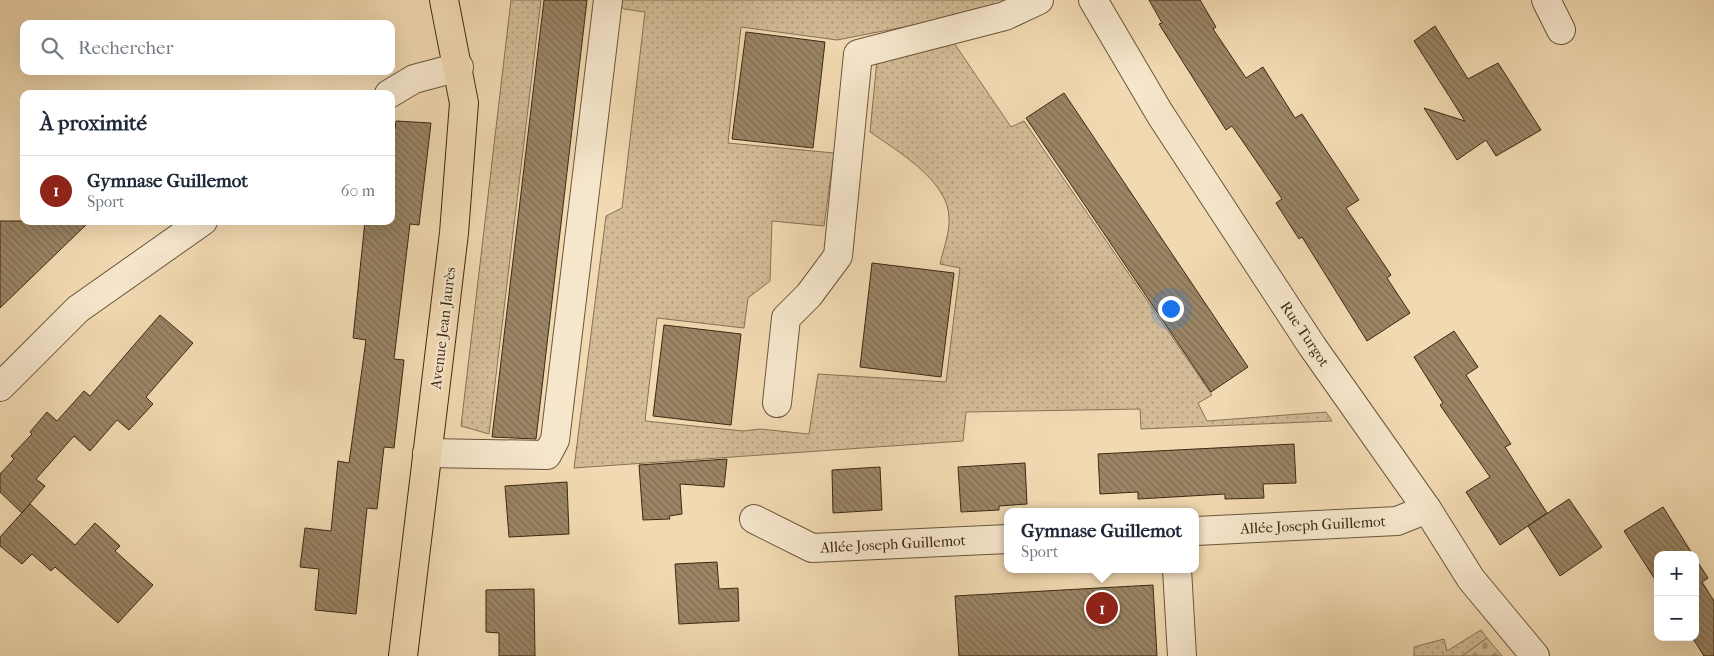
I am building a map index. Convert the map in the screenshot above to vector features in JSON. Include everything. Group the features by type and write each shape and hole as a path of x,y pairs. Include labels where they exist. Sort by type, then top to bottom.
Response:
{"main road":[{"name":"Avenue Jean Jaurès","path":"402,656 457,207 464,103 459,67 444,0"}],"street":[{"path":"427,453 547,456 555,440 608,0"},
{"path":"777,403 786,318 809,295 838,256 858,54 1005,16 1039,0"},
{"name":"Rue Turgot","path":"1094,0 1160,114 1301,330 1427,509 1472,579 1535,656"},
{"path":"1546,0 1561,30"},
{"path":"395,90 414,78 459,67"},
{"path":"0,387 78,309 197,225"},
{"name":"Allée Joseph Guillemot","path":"1199,531 1397,522 1427,509"},
{"name":"Allée Joseph Guillemot","path":"754,519 812,548 1004,539"},
{"path":"1177,573 1182,656"}],"green space":[{"path":"511,0 541,0 489,434 461,426"},
{"path":"614,0 1013,0 950,18 837,40 741,27 728,143 834,153 824,226 772,221 770,281 748,298 744,328 657,318 645,421 743,431 760,429 809,434 818,374 946,382 960,268 940,264 948,229 947,204 931,179 906,157 870,132 877,60 954,43 1011,127 1024,121 1212,395 1198,403 1207,421 1326,412 1332,421 1141,429 1140,409 966,412 963,441 574,468 606,216 622,208 645,12 624,9"},
{"path":"1481,630 1487,638 1462,656 1414,656 1414,647 1444,639 1447,651"},
{"path":"1487,638 1502,656 1462,656"}],"building":[{"path":"544,0 587,0 536,439 492,437"},
{"path":"1149,0 1200,0 1216,27 1213,29 1246,78 1263,67 1295,118 1302,114 1359,200 1346,208 1391,275 1387,278 1410,313 1367,341 1302,237 1299,239 1276,203 1282,199 1232,126 1226,130 1159,24 1162,23"},
{"path":"1435,26 1468,79 1498,63 1541,130 1496,156 1486,140 1457,160 1424,108 1465,121 1414,41"},
{"path":"746,32 825,42 813,148 732,139"},
{"path":"1064,93 1248,367 1211,392 1026,118"},
{"path":"396,121 431,123 419,225 410,224 394,359 404,360 394,448 384,447 377,509 367,508 356,614 315,610 319,569 300,567 305,528 331,531 338,461 349,463 366,340 353,338 365,225 395,225"},
{"path":"0,221 20,221 20,225 86,225 0,308"},
{"path":"872,263 954,273 941,377 860,367"},
{"path":"160,315 193,343 146,397 153,404 129,430 117,420 90,451 74,436 36,479 45,486 22,513 0,492 0,474 14,459 11,456 32,434 30,432 47,412 57,421 84,391 90,396"},
{"path":"664,325 741,334 731,425 653,416"},
{"path":"1454,331 1478,367 1466,375 1511,444 1505,447 1547,513 1500,545 1466,492 1490,477 1440,405 1443,403 1414,357"},
{"path":"1294,444 1296,483 1263,484 1264,498 1225,499 1225,494 1138,499 1138,492 1100,494 1098,454"},
{"path":"727,459 724,487 680,484 682,514 669,516 670,519 643,520 639,465"},
{"path":"1025,463 1027,504 999,506 999,510 961,512 958,467"},
{"path":"880,467 882,510 833,513 832,470"},
{"path":"567,482 569,534 509,537 505,486"},
{"path":"1569,499 1602,547 1560,576 1528,526"},
{"path":"30,504 75,545 95,523 120,546 115,551 153,585 118,623 55,567 51,571 32,554 22,564 0,546 0,537"},
{"path":"1663,507 1690,551 1654,551 1654,578 1624,531"},
{"path":"717,562 719,589 738,588 739,621 679,624 675,564"},
{"path":"1699,564 1708,578 1702,582 1714,601 1714,656 1704,656 1695,641 1699,641"},
{"path":"1153,585 1157,656 959,656 955,596"},
{"path":"534,589 535,656 499,656 499,633 486,632 486,590"}],"place":[{"name":"Gymnase Guillemot","path":"1102,608"}]}
